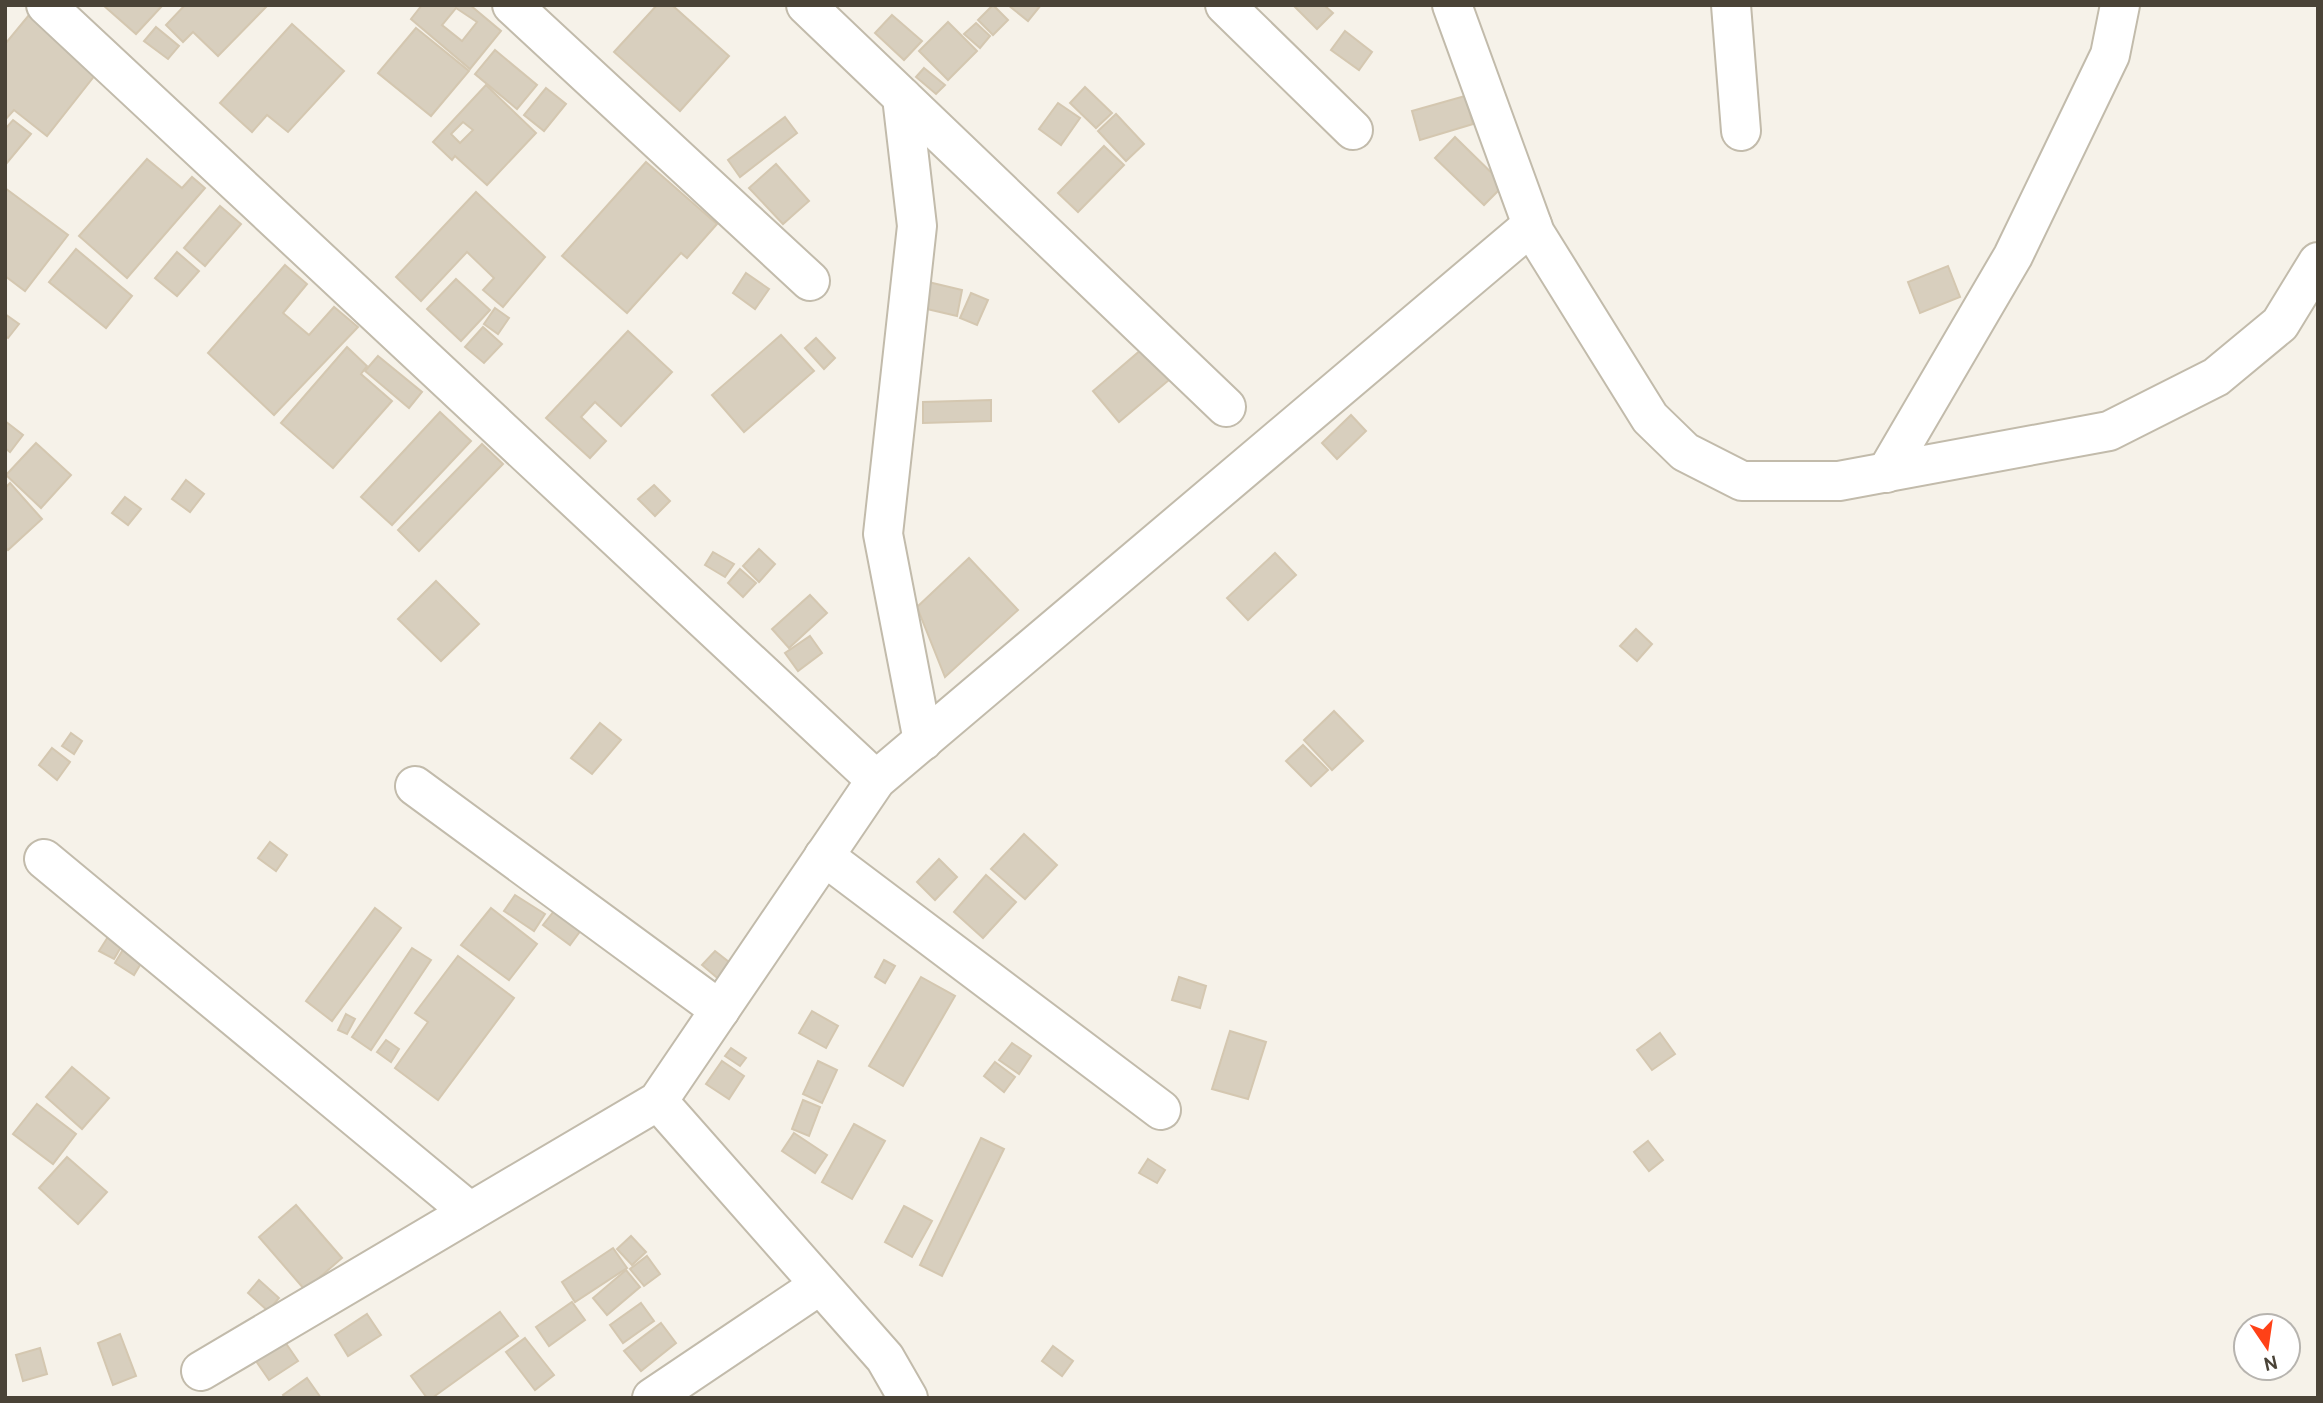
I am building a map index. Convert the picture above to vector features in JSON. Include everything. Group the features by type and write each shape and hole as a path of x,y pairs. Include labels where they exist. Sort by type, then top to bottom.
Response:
{"street":[{"path":"46,5 876,780"},
{"path":"512,5 810,281"},
{"path":"806,5 1226,407"},
{"path":"1225,5 1353,130"},
{"path":"1452,5 1535,233 1650,418 1685,452 1742,481 1839,481 2109,431 2216,377 2280,324 2318,261"},
{"path":"1731,5 1741,131"},
{"path":"1886,473 2012,256 2110,55 2120,5"},
{"path":"902,97 917,226 883,534 922,741"},
{"path":"201,1370 658,1101 876,780 1532,225"},
{"path":"415,786 720,1010"},
{"path":"824,856 1161,1110"},
{"path":"44,859 470,1212"},
{"path":"658,1101 885,1358 908,1398"},
{"path":"652,1398 820,1285"}],"building":[{"path":"103,5 161,5 162,6 136,34"},
{"path":"185,5 268,5 218,56 193,32 183,42 166,25"},
{"path":"422,5 470,5 501,31 470,69 411,19","holes":["456,8 477,22 462,41 442,25"]},
{"path":"657,5 672,5 729,56 680,111 614,52"},
{"path":"993,5 1008,20 993,35 978,20"},
{"path":"1008,5 1041,5 1028,21"},
{"path":"1293,5 1324,5 1333,13 1317,29"},
{"path":"34,9 103,65 47,136 14,110 5,120 5,44"},
{"path":"892,15 922,41 904,60 875,33"},
{"path":"948,22 977,51 948,80 919,51"},
{"path":"976,23 990,36 980,48 964,34"},
{"path":"292,24 344,71 288,132 267,115 252,132 220,103"},
{"path":"156,27 179,46 168,59 144,41"},
{"path":"416,28 469,71 431,116 378,73"},
{"path":"1345,31 1372,52 1359,70 1331,50"},
{"path":"495,50 537,85 517,109 475,74"},
{"path":"924,68 945,85 936,94 916,77"},
{"path":"486,85 536,133 487,185 455,156 452,160 433,142","holes":["463,122 473,130 460,143 451,134"]},
{"path":"1085,87 1112,113 1096,128 1070,103"},
{"path":"546,88 566,104 544,131 524,115"},
{"path":"1465,96 1473,124 1420,140 1412,111"},
{"path":"1058,103 1080,118 1061,145 1039,129"},
{"path":"1116,114 1144,144 1126,161 1098,131"},
{"path":"785,117 797,133 740,177 728,160"},
{"path":"13,120 31,134 6,164 5,129"},
{"path":"1455,137 1504,185 1484,205 1435,158"},
{"path":"1104,146 1124,165 1078,212 1058,193"},
{"path":"147,159 182,188 192,177 205,188 127,278 79,236"},
{"path":"646,162 717,224 687,258 681,253 627,313 562,256"},
{"path":"776,164 809,201 783,224 749,188"},
{"path":"5,188 68,235 25,291 5,276"},
{"path":"476,192 545,257 503,307 483,290 494,278 467,252 421,301 396,277"},
{"path":"220,206 241,224 205,266 184,248"},
{"path":"76,249 132,296 106,328 49,282"},
{"path":"177,252 199,271 177,296 155,278"},
{"path":"285,265 307,284 283,313 309,335 334,307 358,327 274,415 208,353"},
{"path":"1948,266 1960,297 1920,313 1908,282"},
{"path":"746,273 769,289 755,309 733,293"},
{"path":"456,279 490,310 461,341 427,309"},
{"path":"920,280 962,290 957,316 914,306"},
{"path":"971,293 988,300 977,325 960,318"},
{"path":"495,308 509,318 498,334 484,324"},
{"path":"5,314 19,324 8,338 5,336"},
{"path":"483,327 502,344 484,363 465,347"},
{"path":"628,331 672,372 621,426 595,402 581,417 606,441 590,458 546,418"},
{"path":"781,335 814,371 744,432 712,395"},
{"path":"816,338 835,358 824,369 805,348"},
{"path":"347,347 367,366 361,374 392,401 333,468 281,423"},
{"path":"1142,349 1169,380 1119,422 1093,391"},
{"path":"378,356 422,392 409,408 365,371"},
{"path":"991,400 991,421 923,423 923,402"},
{"path":"440,412 471,441 392,525 361,497"},
{"path":"1351,415 1366,431 1337,459 1322,443"},
{"path":"5,421 23,435 10,452 5,448"},
{"path":"36,443 71,475 41,508 6,475"},
{"path":"482,444 503,464 419,551 398,530"},
{"path":"186,480 204,494 190,512 172,499"},
{"path":"10,483 42,519 8,550 5,547 5,488"},
{"path":"654,485 670,501 655,516 638,499"},
{"path":"125,497 141,509 128,525 112,513"},
{"path":"759,549 775,564 759,582 743,566"},
{"path":"713,552 734,564 725,577 705,565"},
{"path":"1275,553 1296,575 1248,620 1227,598"},
{"path":"969,558 1018,610 945,677 917,607"},
{"path":"740,569 756,583 743,597 728,583"},
{"path":"436,581 479,624 441,661 398,619"},
{"path":"810,595 827,613 789,648 772,629"},
{"path":"1636,629 1652,644 1637,661 1620,646"},
{"path":"810,636 822,653 798,671 785,653"},
{"path":"1334,711 1363,741 1332,770 1304,740"},
{"path":"600,723 621,740 592,774 571,758"},
{"path":"71,733 82,741 74,754 62,746"},
{"path":"1303,745 1328,770 1311,786 1286,761"},
{"path":"52,748 70,762 57,780 39,765"},
{"path":"1024,834 1057,865 1025,899 991,869"},
{"path":"270,842 287,855 276,871 258,858"},
{"path":"939,859 957,877 935,900 917,882"},
{"path":"986,875 1016,902 983,938 954,912"},
{"path":"515,895 545,914 534,931 504,911"},
{"path":"558,906 584,926 570,945 543,925"},
{"path":"375,908 401,928 332,1021 306,1001"},
{"path":"491,908 537,944 509,980 461,945"},
{"path":"111,932 125,940 114,959 99,951"},
{"path":"127,943 146,955 134,975 115,963"},
{"path":"412,948 431,960 371,1050 352,1037"},
{"path":"715,951 734,966 721,981 702,965"},
{"path":"458,956 514,998 438,1100 395,1068 428,1022 415,1013"},
{"path":"884,960 895,966 885,983 875,977"},
{"path":"921,977 955,996 903,1086 869,1066"},
{"path":"1179,977 1206,986 1200,1008 1172,1000"},
{"path":"812,1011 838,1026 826,1048 799,1033"},
{"path":"346,1014 355,1019 347,1034 338,1030"},
{"path":"1230,1031 1266,1042 1248,1099 1212,1089"},
{"path":"1660,1033 1675,1054 1652,1070 1637,1050"},
{"path":"386,1040 399,1049 391,1062 377,1052"},
{"path":"1012,1043 1031,1056 1019,1074 999,1060"},
{"path":"731,1048 746,1058 740,1066 725,1056"},
{"path":"722,1061 744,1076 729,1099 706,1084"},
{"path":"818,1061 837,1070 822,1103 803,1094"},
{"path":"995,1062 1015,1077 1004,1092 984,1076"},
{"path":"72,1067 109,1098 82,1129 46,1097"},
{"path":"803,1100 820,1107 809,1136 792,1129"},
{"path":"37,1104 76,1134 53,1164 13,1134"},
{"path":"854,1124 885,1141 852,1199 822,1182"},
{"path":"794,1133 827,1155 815,1173 782,1151"},
{"path":"981,1138 1004,1149 942,1276 920,1265"},
{"path":"1648,1141 1663,1160 1649,1171 1634,1152"},
{"path":"67,1157 107,1192 78,1224 39,1188"},
{"path":"1148,1159 1165,1170 1157,1183 1139,1173"},
{"path":"296,1205 342,1258 305,1290 259,1237"},
{"path":"904,1206 932,1221 912,1257 885,1242"},
{"path":"631,1236 646,1252 632,1265 617,1249"},
{"path":"613,1248 627,1268 575,1302 562,1282"},
{"path":"647,1256 660,1274 644,1286 630,1269"},
{"path":"626,1270 640,1287 607,1315 593,1298"},
{"path":"259,1280 279,1298 268,1311 248,1293"},
{"path":"572,1302 585,1320 549,1346 536,1327"},
{"path":"641,1303 654,1321 623,1343 610,1325"},
{"path":"500,1312 518,1336 432,1398 427,1398 411,1376"},
{"path":"367,1314 381,1335 348,1356 335,1335"},
{"path":"661,1323 676,1343 641,1371 624,1351"},
{"path":"120,1334 136,1376 113,1385 98,1343"},
{"path":"525,1338 554,1375 535,1390 506,1352"},
{"path":"285,1342 298,1361 269,1380 256,1361"},
{"path":"1053,1346 1073,1361 1062,1376 1042,1361"},
{"path":"40,1348 47,1374 23,1381 16,1355"},
{"path":"307,1378 321,1398 285,1398 283,1395"}]}
